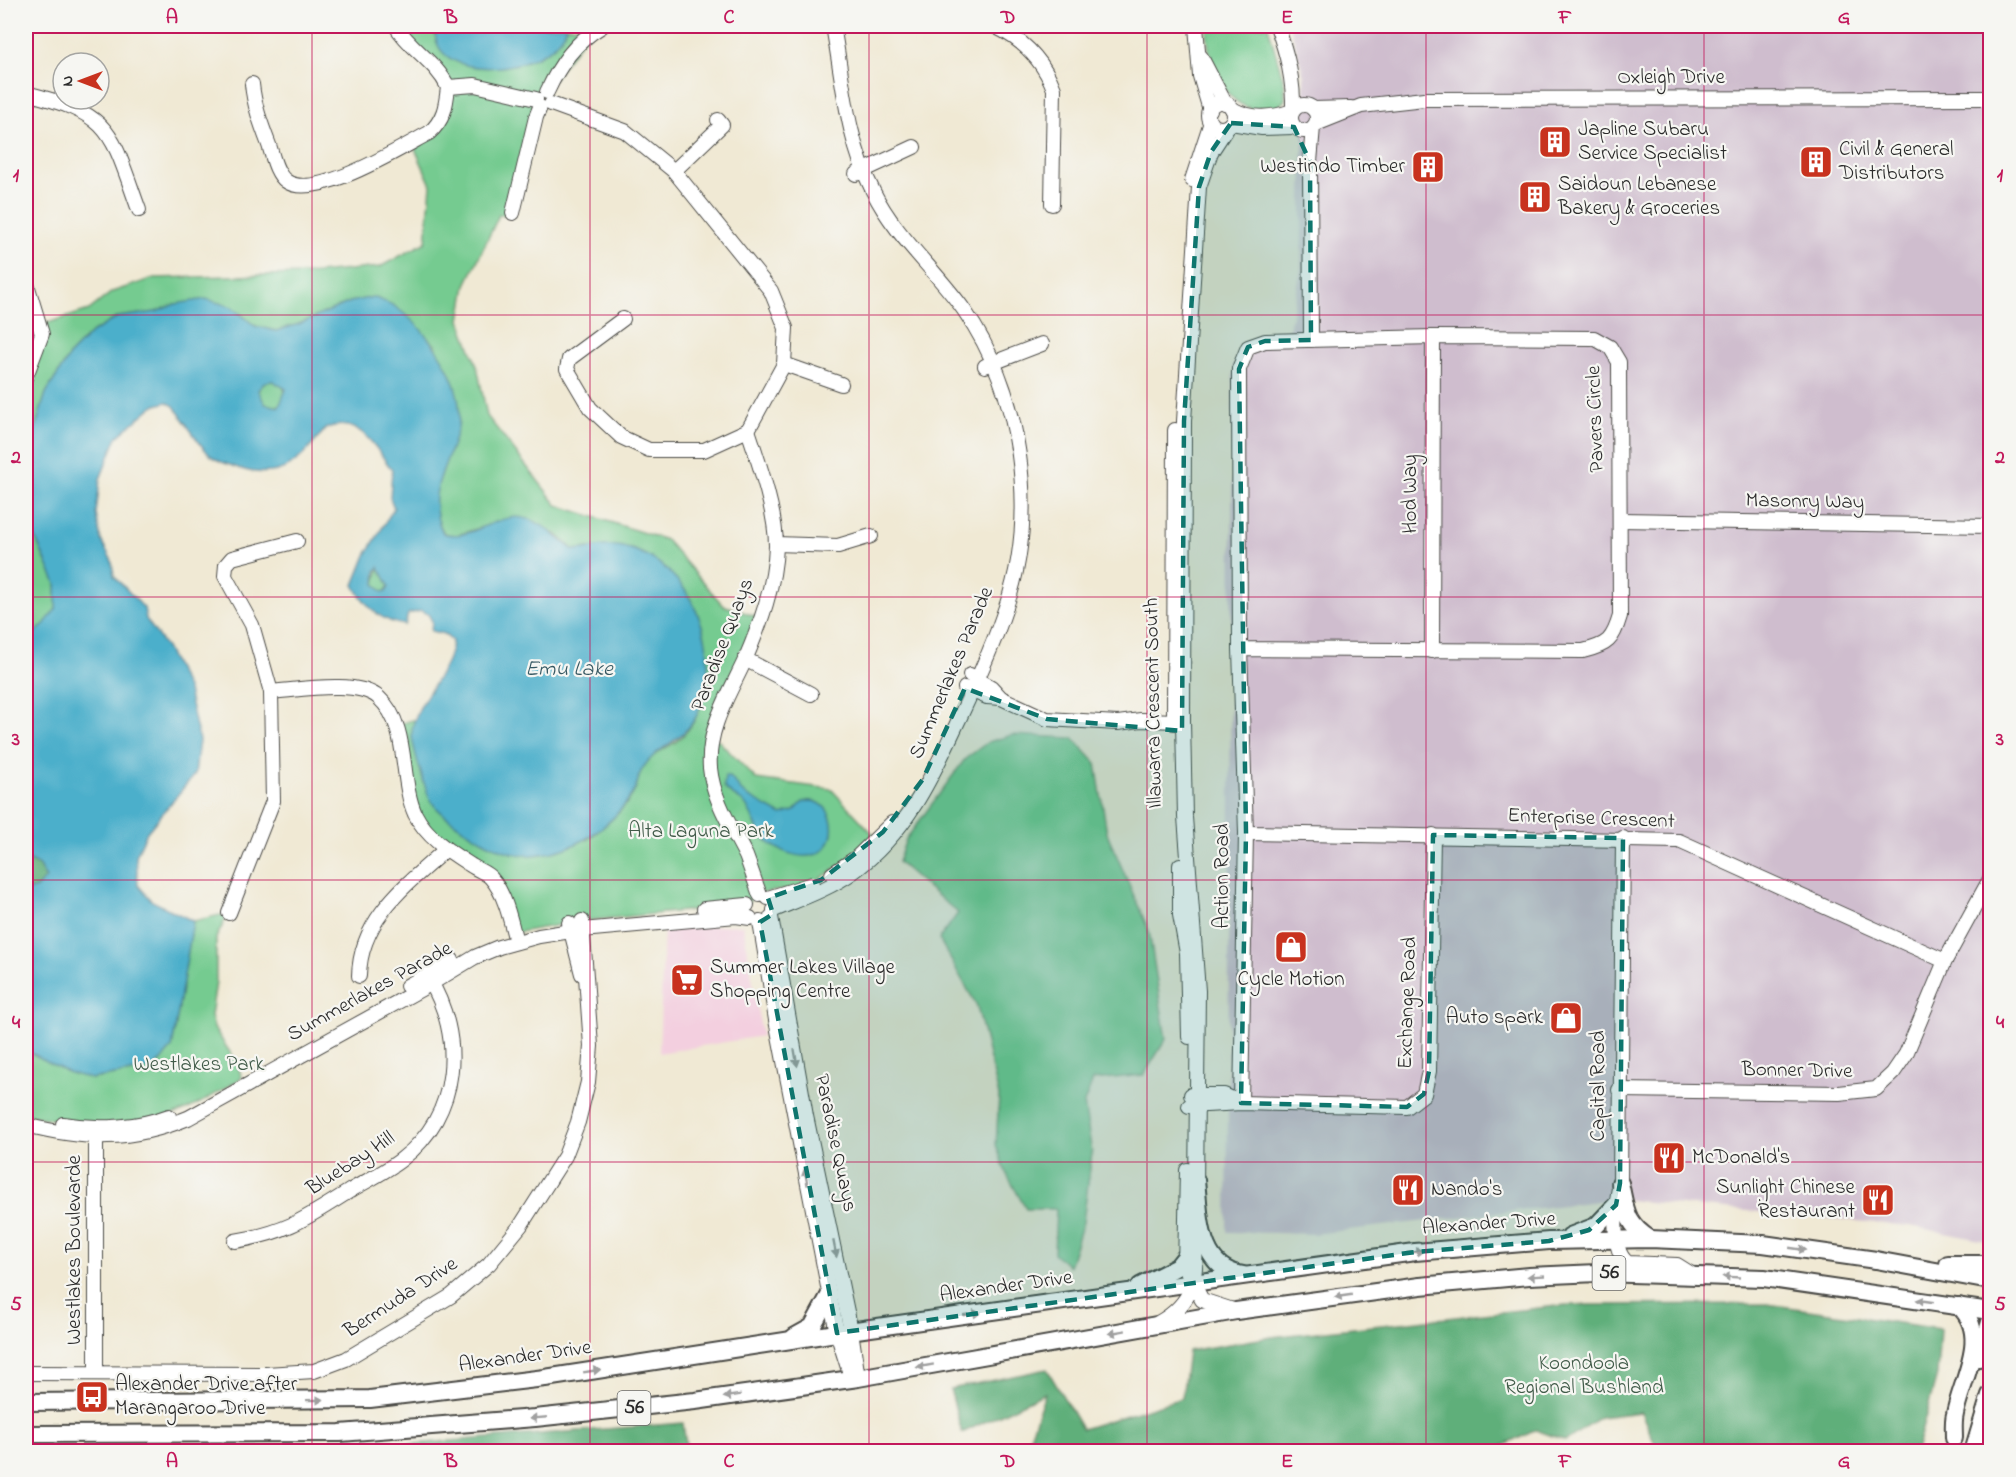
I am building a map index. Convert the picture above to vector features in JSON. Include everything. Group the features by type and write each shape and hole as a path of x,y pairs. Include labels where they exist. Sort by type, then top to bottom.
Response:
{"main road":[{"path":"1196,1180 1204,1239 1210,1257 1228,1272 1253,1276"},
{"path":"1620,1183 1630,1222 1635,1230 1650,1239"},
{"path":"1549,1241 1589,1230 1604,1220 1616,1205"},
{"name":"Alexander Drive","path":"26,1402 370,1399 544,1378 844,1332 1194,1285 1416,1252 1549,1241 1650,1239 1763,1244 1876,1260 1990,1281"},
{"path":"1114,1295 1148,1284 1177,1267 1185,1257"},
{"path":"1876,1260 1906,1258 1937,1264 1990,1264"},
{"name":"56","path":"26,1434 351,1432 536,1418 695,1401 854,1378 1236,1311 1420,1286 1529,1276 1598,1273 1764,1278 1990,1311"},
{"path":"788,1341 812,1327 829,1296"},
{"path":"1952,1445 1955,1415 1970,1365 1974,1340 1970,1319 1959,1306"},
{"path":"1952,1445 1990,1322"},
{"path":"1973,1452 1990,1395"}],"street":[{"path":"252,84 256,110 279,172 292,185 303,186 349,174 429,133 438,125 444,114 448,87 436,68 414,51 396,26"},
{"path":"513,213 536,117 570,51 585,36 602,26"},
{"name":"Summerlakes Parade","path":"26,1125 96,1132 182,1112 430,979 473,949 515,937 576,926 760,908 821,880 856,858 897,816 922,779 971,683 995,612 1005,575 1014,512 1008,436 989,364 941,293 878,217 847,147 824,26"},
{"name":"Summerlakes Parade","path":"833,26 860,172"},
{"path":"994,26 1020,31 1047,71 1054,89 1052,204"},
{"path":"1196,26 1200,76 1210,116 1217,127 1229,115 1264,118 1293,111 1302,105 1312,107"},
{"path":"1277,26 1288,57 1294,91 1291,119 1295,128 1300,132 1310,162"},
{"path":"1199,55 1229,115"},
{"path":"1288,57 1298,72 1317,116 1310,162 1311,340"},
{"path":"448,87 475,85 544,101 625,131 674,171 771,291 786,328 784,364 748,430 704,450 649,450 621,437 591,408 567,369 569,358 623,319"},
{"path":"26,93 75,107 102,125 119,155 139,210"},
{"name":"Oxleigh Drive","path":"1312,107 1353,108 1395,101 1469,98 1990,98"},
{"path":"1210,116 1215,104 1229,115 1262,128 1295,128 1305,131 1314,125"},
{"name":"Oxleigh Drive","path":"1314,125 1353,108"},
{"name":"Illawarra Crescent South","path":"1178,726 1184,421 1198,200 1208,159 1229,115"},
{"name":"Illawarra Crescent South","path":"1194,1285 1196,1180 1187,953 1180,915 1173,459 1190,201 1198,158 1210,116"},
{"path":"674,171 722,125 718,120"},
{"path":"860,172 914,147"},
{"path":"26,281 42,334 26,376"},
{"name":"Pavers Circle","path":"1433,337 1594,338 1610,348 1619,362 1620,616 1615,632 1603,646 1583,651 1240,649 1239,369 1248,347 1265,341 1433,337"},
{"name":"Hod Way","path":"1432,651 1433,337"},
{"path":"989,364 1042,344"},
{"path":"784,364 841,384"},
{"name":"Paradise Quays","path":"748,430 764,479 776,544 766,603 746,659 712,734 710,768 719,803 751,870 782,1019 829,1296 844,1332"},
{"name":"Masonry Way","path":"1620,520 1990,526"},
{"path":"776,544 838,546 871,536"},
{"path":"229,913 273,801 271,692 252,625 225,576 226,565 232,558 297,541"},
{"name":"Action Road","path":"1240,649 1246,833 1241,1103"},
{"path":"746,659 811,694"},
{"path":"971,683 991,687 1001,698 1047,719 1118,723 1141,720 1178,726"},
{"path":"271,692 356,687 377,697 392,714 408,794 416,815 429,834 445,850 491,877 498,888 515,937"},
{"name":"Enterprise Crescent","path":"1246,833 1623,838 1679,841 1945,961"},
{"name":"Exchange Road","path":"1193,1101 1407,1107 1424,1094 1429,1071 1433,835"},
{"name":"Capital Road","path":"1623,838 1619,1090 1620,1183 1616,1205 1619,1253 1628,1263 1677,1265 1693,1275"},
{"path":"359,976 359,955 369,932 396,893 445,850"},
{"name":"Bonner Drive","path":"1619,1090 1863,1093 1876,1089 1893,1073 1906,1054 1945,961 1990,879"},
{"name":"Bermuda Drive","path":"26,1373 266,1374 314,1371 346,1359 450,1296 489,1264 521,1225 565,1156 578,1122 588,1082 591,1020 576,926"},
{"name":"Bluebay Hill","path":"235,1241 280,1232 301,1221 403,1158 427,1134 443,1108 451,1084 453,1063 450,1029 430,979"},
{"name":"Paradise Quays","path":"782,1019 806,1116 854,1378"},
{"name":"Illawarra Crescent South","path":"1193,1101 1185,1268 1205,1302 1236,1311"},
{"name":"Summerlakes Parade","path":"26,1116 96,1132"},
{"name":"Westlakes Boulevarde","path":"96,1132 96,1373"},
{"path":"1154,1326 1184,1305 1194,1285"}],"highlighted area":[{"path":"1231,123 1294,127 1310,162 1311,340 1265,341 1248,347 1239,369 1246,833 1241,1103 1407,1107 1424,1094 1429,1071 1433,835 1623,838 1620,1183 1616,1205 1589,1230 1549,1241 1415,1252 837,1333 760,922 773,914 768,898 821,880 883,832 923,779 965,688 1047,719 1182,731 1184,421 1199,187 1211,152"}],"shaded area":[{"path":"1290,26 1990,26 1990,1242 1910,1226 1616,1199 1314,1234 1227,1232 1233,365 1258,335 1289,329 1301,271 1304,77"},
{"path":"743,925 762,1036 659,1053 664,928"}],"green space":[{"name":"Alta Laguna Park","path":"396,26 436,26 438,45 451,58 470,65 493,67 517,64 539,56 557,43 567,26 583,26 585,36 544,92 537,96 513,213 499,215 466,285 460,320 477,366 487,416 557,505 666,540 723,605 760,618 712,734 756,779 831,789 876,837 812,883 795,889 757,895 747,905 582,921 514,933 498,888 416,815 395,725 416,719 412,736 587,840 607,824 626,804 648,760 674,743 691,727 704,695 708,661 604,546 574,550 556,534 508,519 454,536 444,533 436,518 435,493 458,425 436,346 394,306 373,297 350,302 299,324 276,331 255,326 232,307 175,304 156,312 118,317 91,333 71,353 46,393 28,452 26,470 26,376 41,325 89,310 112,292 154,278 307,274 380,267 426,242 431,185 412,142 429,133 448,87"},
{"path":"1207,26 1268,26 1285,86 1285,100 1275,110 1258,110 1244,106 1223,86 1211,57"},
{"path":"272,381 281,385 285,394 281,403 272,407 263,403 259,394 263,385"},
{"path":"26,517 43,549 57,588 58,599 56,609 50,618 26,639"},
{"path":"379,567 389,586 386,591 382,592 375,584"},
{"path":"1012,735 1073,738 1096,763 1107,833 1149,931 1166,1039 1144,1075 1093,1080 1084,1103 1092,1153 1083,1222 1069,1267 1054,1253 1056,1209 1026,1209 1006,1173 996,1145 999,1096 977,1006 939,939 958,913 898,862 906,839 965,759 988,742"},
{"path":"26,859 38,865 46,878 36,888 26,892"},
{"name":"Westlakes Park","path":"229,913 216,938 216,982 211,1016 214,1028 237,1063 242,1078 189,1109 141,1123 85,1124 26,1115 26,1045 31,1053 91,1079 154,1068 172,1048 193,921"},
{"name":"Koondoola Regional Bushland","path":"1767,1304 1940,1329 1937,1375 1916,1451 1658,1451 1641,1412 1600,1417 1566,1441 1536,1430 1492,1451 1040,1451 1029,1439 1045,1393 962,1433 950,1389 1047,1369 1082,1429 1182,1398 1188,1351 1271,1337 1566,1305"},
{"path":"683,1423 687,1451 357,1451 359,1448"},
{"path":"319,1447 322,1451 101,1451 101,1450"}],"water":[{"path":"436,26 567,26 557,43 539,56 516,64 492,68 469,66 450,58 438,45"},
{"name":"Emu Lake","path":"373,297 394,306 420,328 451,375 457,393 459,410 458,427 437,492 436,505 443,533 464,534 507,518 517,517 541,525 574,550 617,546 648,556 668,571 685,590 697,613 705,639 708,665 705,691 697,715 685,732 655,754 641,771 635,790 624,806 603,827 590,836 563,849 533,855 508,852 484,841 449,819 431,801 412,736 413,724 418,712 445,666 452,641 444,634 431,631 432,621 428,614 421,611 408,614 405,625 381,617 363,600 354,585 366,555 394,508 390,498 392,470 379,452 358,430 338,425 326,428 308,450 290,466 267,473 254,472 212,457 174,406 167,402 153,406 117,437 100,479 96,514 101,540 112,561 114,576 144,608 146,619 165,646 188,690 199,740 195,774 147,832 136,856 138,885 152,901 193,921 172,1048 154,1068 91,1079 67,1072 31,1053 26,1045 26,972 32,951 26,942 26,892 36,888 46,878 38,865 26,859 26,639 42,627 56,609 56,584 26,517 28,452 46,393 71,353 91,333 118,317 156,312 175,304 206,299 232,307 255,326 276,331 299,324 350,302","holes":["273,381 286,389 279,407 265,404 258,390 265,382","379,567 389,586 386,591 382,592 375,584 376,571"]},
{"path":"725,776 731,778 744,794 781,815 794,811 803,802 813,801 822,805 828,811 832,830 825,848 817,854 802,856 778,849 771,844 760,833 745,804 724,787"}],"place":[{"name":"Japline Subaru Service Specialist","path":"1555,142"},
{"name":"Civil & General Distributors","path":"1816,162"},
{"name":"Westindo Timber","path":"1428,167"},
{"name":"Saidoun Lebanese Bakery & Groceries","path":"1535,197"},
{"name":"Cycle Motion","path":"1291,947"},
{"name":"Summer Lakes Village Shopping Centre","path":"687,980"},
{"name":"Auto spark","path":"1566,1018"},
{"name":"McDonald's","path":"1669,1158"},
{"name":"Nando's","path":"1408,1190"},
{"name":"Sunlight Chinese Restaurant","path":"1878,1200"},
{"name":"Alexander Drive after Marangaroo Drive","path":"92,1397"}]}
